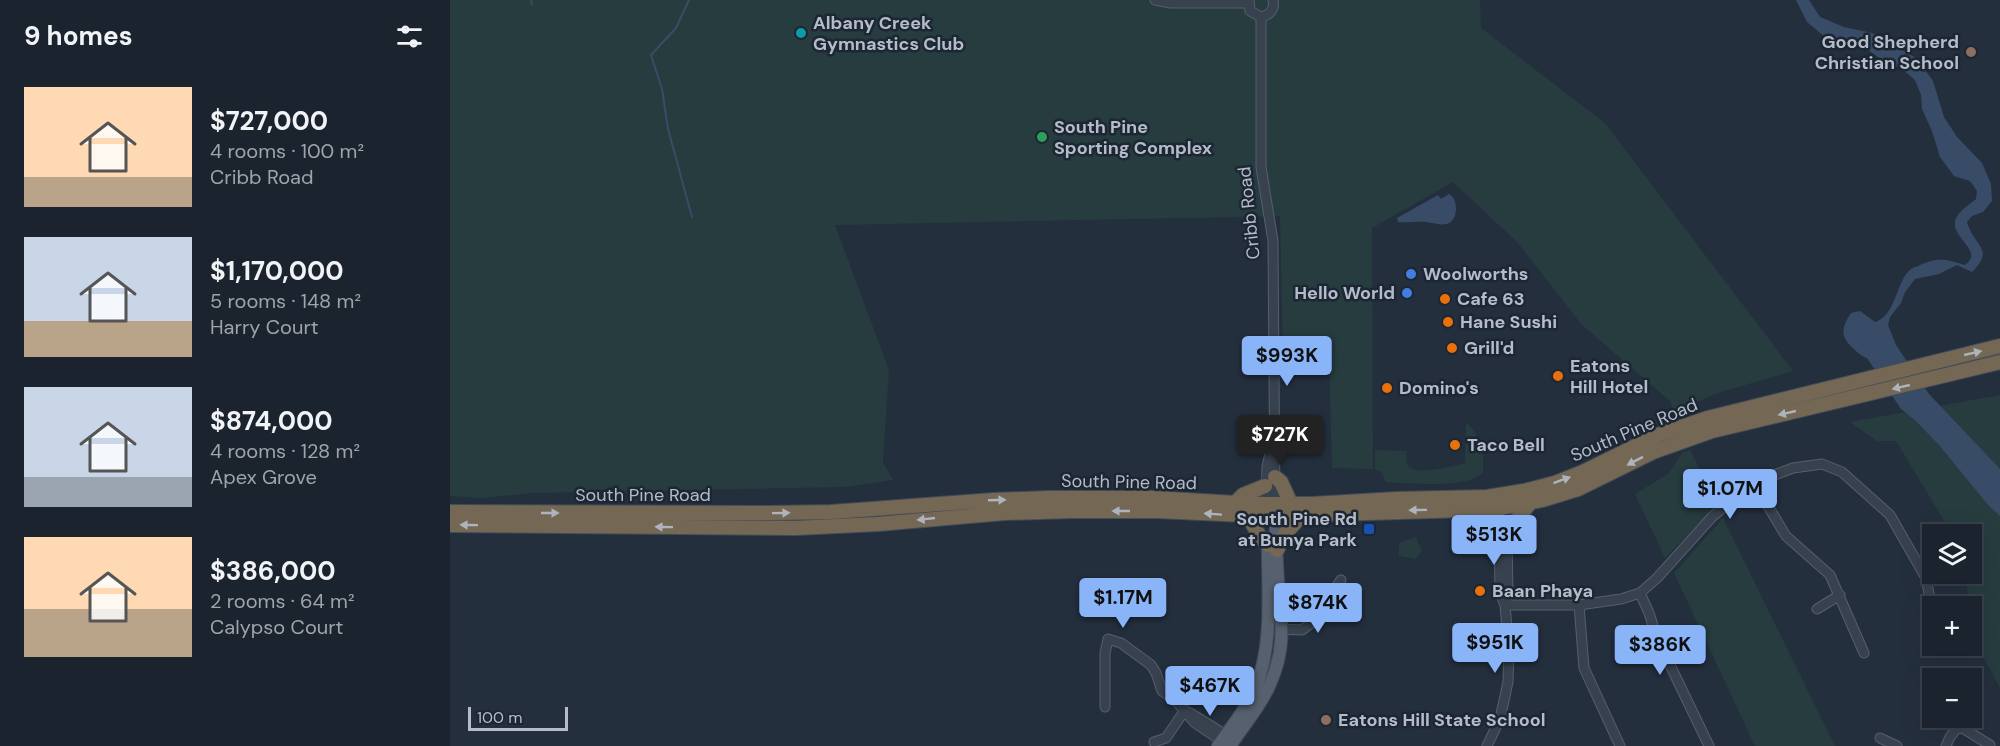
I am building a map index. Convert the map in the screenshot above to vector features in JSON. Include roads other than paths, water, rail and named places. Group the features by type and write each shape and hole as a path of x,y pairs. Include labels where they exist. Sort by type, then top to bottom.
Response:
{"highway":[{"name":"South Pine Road","path":"450,512 831,512 1049,498 1174,499 1234,503 1300,516 1500,502 1569,478 1650,439 1695,422 2000,346"},
{"name":"South Pine Road","path":"450,525 796,528 1071,511 1179,512 1247,516 1291,504 1335,504 1397,499 1530,503 1578,489 1653,452 1724,428 2000,362"},
{"path":"1234,503 1270,481 1281,482 1291,504"},
{"path":"1507,532 1530,503"},
{"path":"1247,516 1256,526 1260,538 1272,547 1300,516"}],"main road":[{"path":"1224,742 1257,684 1266,648 1272,547 1271,510"},
{"path":"1224,742 1269,687 1278,661 1282,631 1272,547"}],"street":[{"path":"1155,0 1171,3 1248,2 1253,14 1261,17 1272,10 1273,0"},
{"name":"Cribb Road","path":"1261,17 1261,167 1273,240 1273,442 1275,452 1270,481 1271,510"},
{"path":"1505,605 1579,605 1621,599 1640,593 1657,578 1712,517 1730,502 1777,474 1822,464 1842,472 1890,515 1926,578 1929,596"},
{"path":"1756,486 1786,536 1830,574 1864,653"},
{"path":"1500,502 1507,532 1508,592 1505,605"},
{"path":"1487,746 1500,719 1508,682 1509,652 1505,605 1500,593 1500,502"},
{"path":"1268,628 1282,631 1302,630 1310,624 1341,580"},
{"path":"1640,593 1660,645 1708,746"},
{"path":"1817,609 1840,595"},
{"path":"1579,605 1584,668 1620,746"},
{"path":"1105,707 1105,653 1108,639 1121,643 1151,665 1162,691 1174,699 1195,723 1224,742"},
{"path":"1154,742 1166,738 1185,710"},
{"path":"1946,746 1957,728 1964,729 1990,745"},
{"path":"1880,738 1897,746"}],"water":[{"path":"1796,0 1809,0 1820,17 1844,27 1872,33 1916,58 1933,81 1944,117 1957,137 1982,163 1991,184 1992,201 1983,212 1972,216 1967,222 1983,252 1979,264 1972,272 1957,265 1939,274 1915,279 1890,317 1888,325 1896,345 1929,394 2000,469 2000,516 1989,506 1939,445 1901,409 1867,358 1849,345 1844,336 1845,323 1851,313 1860,311 1875,322 1888,313 1902,282 1912,268 1937,260 1965,265 1971,254 1959,236 1955,222 1958,215 1976,199 1977,191 1970,181 1954,176 1940,157 1922,109 1921,95 1915,80 1902,69 1882,60 1860,44 1826,38 1807,22"},
{"path":"1449,194 1455,201 1456,210 1455,216 1449,223 1398,222 1397,218 1438,195 1441,199"}],"waterway":[{"path":"531,0 532,4"},
{"path":"689,0 676,28 651,55 662,89 668,129 692,217"}],"place":[{"name":"Albany Creek Gymnastics Club","path":"801,33"},
{"name":"Good Shepherd Christian School","path":"1971,52"},
{"name":"South Pine Sporting Complex","path":"1042,137"},
{"name":"Woolworths","path":"1411,274"},
{"name":"Hello World","path":"1407,293"},
{"name":"Cafe 63","path":"1445,299"},
{"name":"Hane Sushi","path":"1448,322"},
{"name":"Grill'd","path":"1452,348"},
{"name":"Eatons Hill Hotel","path":"1558,376"},
{"name":"Domino's","path":"1387,388"},
{"name":"Taco Bell","path":"1455,445"},
{"name":"South Pine Rd at Bunya Park","path":"1369,529"},
{"name":"Baan Phaya","path":"1480,591"},
{"name":"Eatons Hill State School","path":"1326,720"}]}
